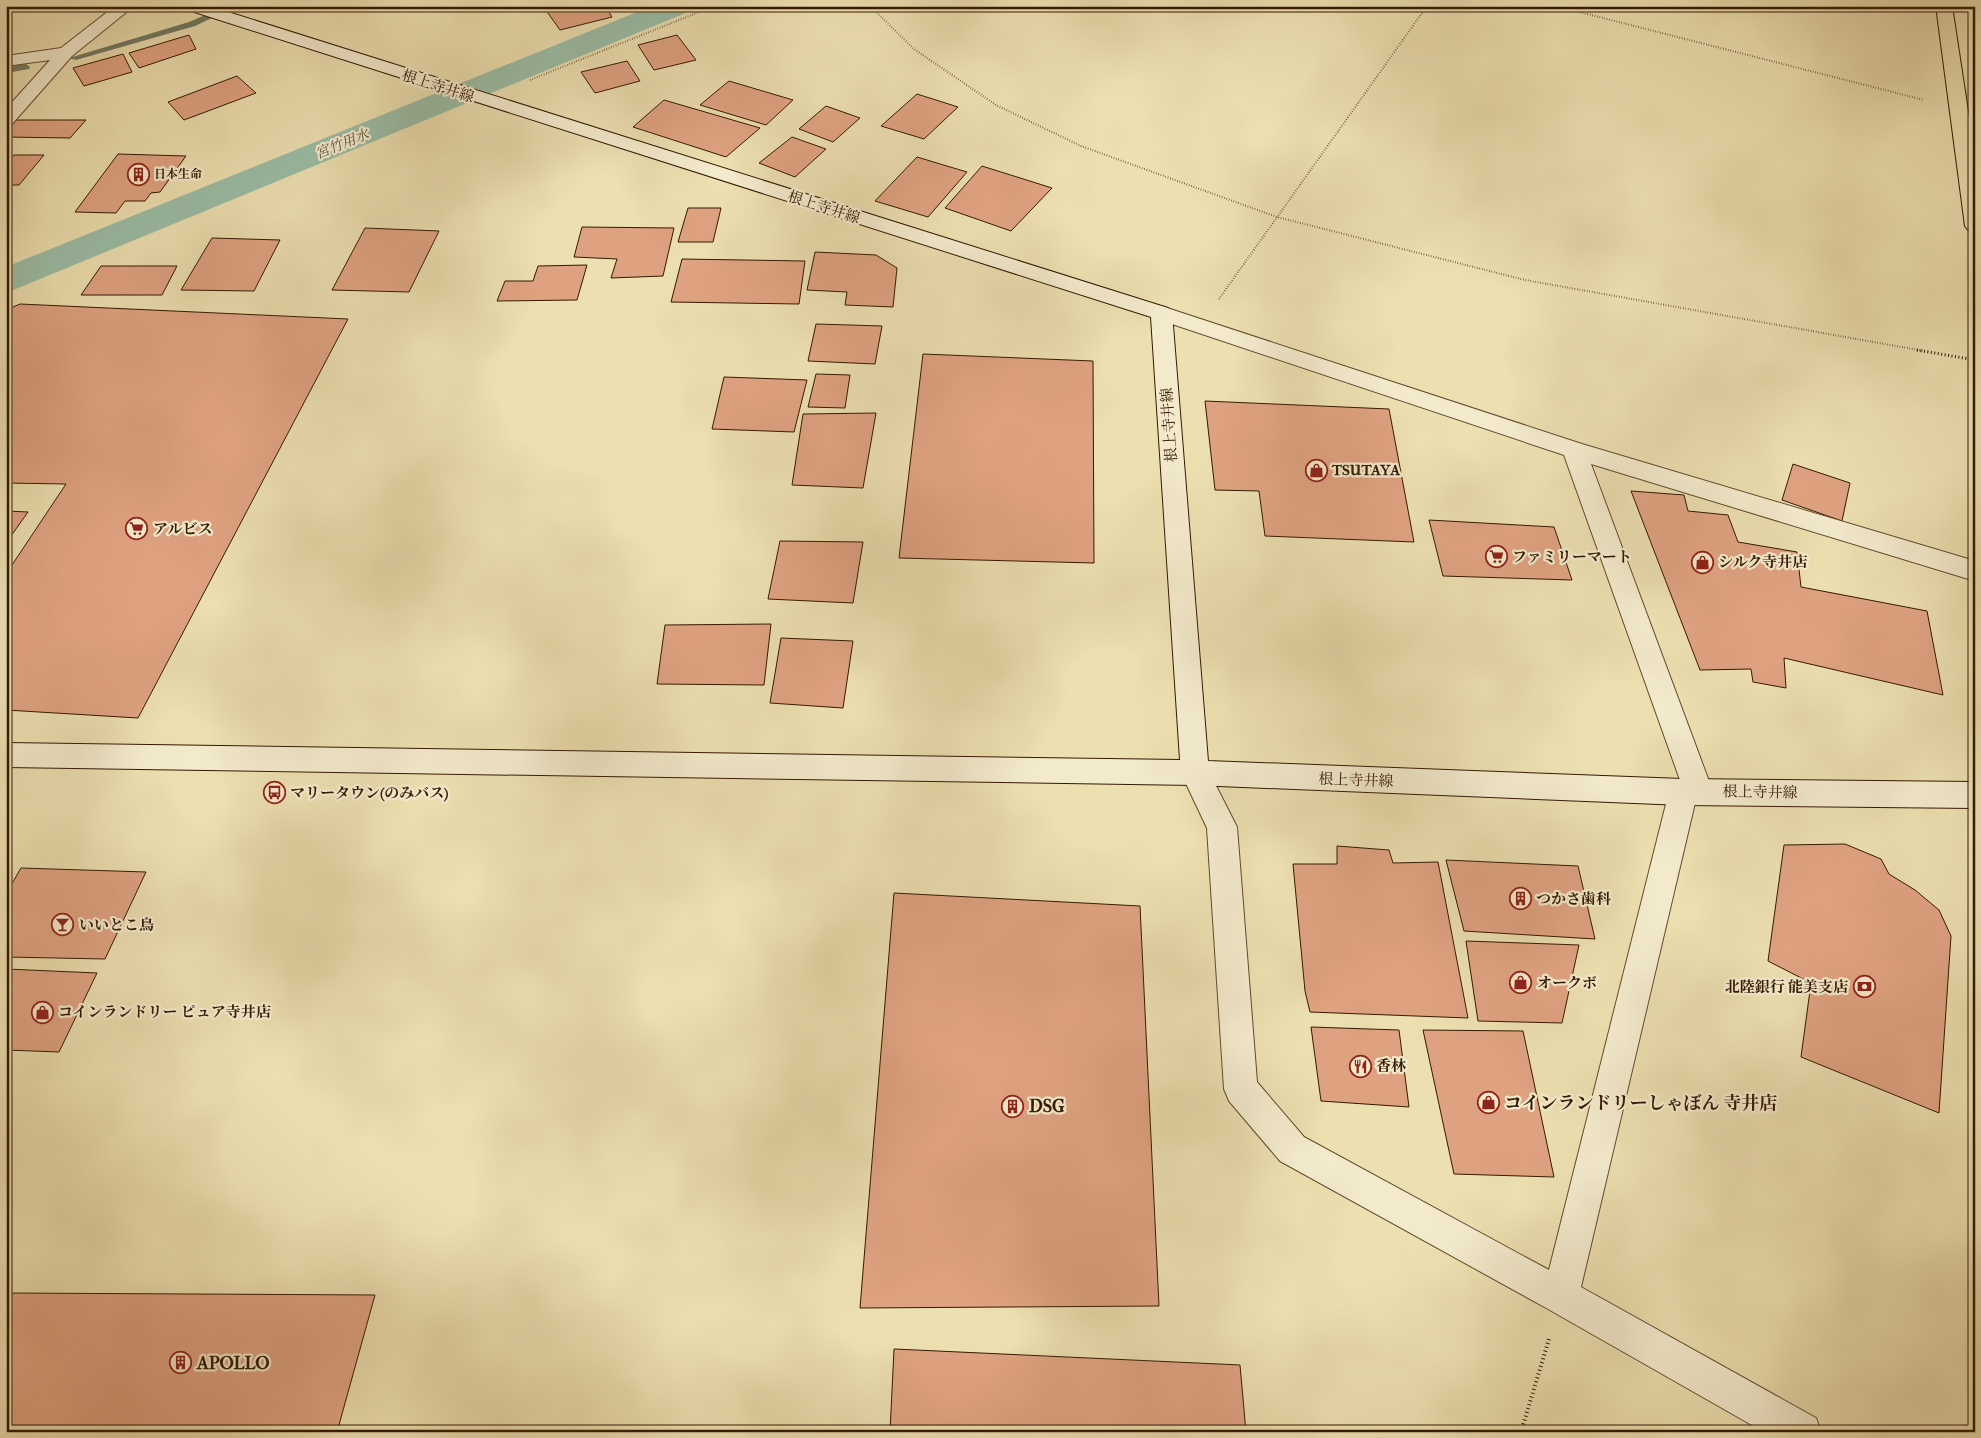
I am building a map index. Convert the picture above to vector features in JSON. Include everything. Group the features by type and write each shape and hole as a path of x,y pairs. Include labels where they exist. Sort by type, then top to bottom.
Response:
{"highway":[{"path":"1944,6 1975,226"}],"street":[{"path":"6,120 66,52 126,6"},
{"name":"根上寺井線","path":"197,8 481,100 1161,313 1195,773 1691,792 1975,795"},
{"path":"6,61 66,52"},
{"path":"1161,313 1574,450 1975,571"},
{"path":"1561,1296 1691,792 1574,450"},
{"path":"6,755 1195,773 1222,827 1241,1089 1292,1150 1561,1296 1802,1432"}],"path":[{"path":"481,100 714,6"},
{"path":"870,6 914,49 996,105 1081,146 1277,217 1525,280 1975,360"},
{"path":"1200,326 1427,6"},
{"path":"1556,6 1877,88"},
{"path":"1521,1432 1561,1296"}],"building":[{"path":"543,6 605,6 612,17 560,30"},
{"path":"189,35 196,49 139,68 129,53"},
{"path":"677,35 696,60 654,70 638,45"},
{"path":"123,54 132,72 84,86 73,68"},
{"path":"627,61 640,81 595,93 581,72"},
{"path":"237,76 256,93 184,120 168,102"},
{"path":"729,81 793,100 766,125 700,105"},
{"path":"917,94 958,107 924,139 881,126"},
{"path":"664,100 760,128 726,157 633,127"},
{"path":"826,106 860,118 833,142 799,129"},
{"path":"12,120 86,120 70,138 6,137 6,126"},
{"path":"792,137 826,149 795,177 759,163"},
{"name":"日本生命","path":"118,154 186,156 160,192 151,193 145,201 125,201 116,213 75,212"},
{"path":"14,155 44,155 19,185 6,185 6,164"},
{"path":"917,157 967,172 928,217 875,201"},
{"path":"982,166 1052,188 1011,231 945,208"},
{"path":"688,208 721,208 713,242 678,242"},
{"path":"582,227 674,228 663,276 611,278 617,259 574,257"},
{"path":"365,228 439,231 409,292 332,290"},
{"path":"212,238 280,240 254,291 181,290"},
{"path":"815,252 876,255 897,268 893,307 845,305 847,292 807,290"},
{"path":"682,259 805,261 799,304 671,302"},
{"path":"587,265 577,300 497,301 505,281 533,281 538,266"},
{"path":"101,266 177,266 162,295 81,295"},
{"name":"アルビス","path":"20,304 348,319 138,718 6,710 6,574 66,484 6,483 6,310"},
{"path":"816,324 882,326 875,364 808,361"},
{"path":"923,354 1093,361 1094,563 899,558"},
{"path":"816,374 850,375 845,408 808,407"},
{"path":"724,377 807,380 794,432 712,429"},
{"path":"1205,401 1389,409 1414,542 1265,536 1259,491 1215,490"},
{"path":"876,413 863,488 792,485 803,414"},
{"path":"1793,464 1850,483 1842,521 1782,500"},
{"path":"1631,491 1684,495 1688,511 1728,515 1738,542 1797,552 1801,587 1927,611 1943,695 1784,658 1786,688 1753,682 1751,669 1700,670"},
{"path":"6,511 28,512 6,543"},
{"path":"1429,520 1554,527 1572,580 1443,576"},
{"path":"780,541 863,542 853,603 768,599"},
{"path":"771,624 764,685 657,684 665,625"},
{"path":"781,638 853,641 843,708 770,703"},
{"path":"1845,844 1881,859 1889,874 1915,890 1939,910 1951,936 1939,1113 1801,1057 1811,983 1768,961 1784,845"},
{"path":"1337,846 1389,850 1393,863 1438,862 1468,1018 1310,1012 1305,991 1293,864 1337,864"},
{"name":"つかさ歯科","path":"1446,860 1578,866 1595,939 1464,931"},
{"name":"いいとこ鳥","path":"21,868 146,872 105,959 6,957 6,894"},
{"name":"DSG","path":"894,893 1140,906 1159,1306 860,1308"},
{"name":"オークボ","path":"1466,941 1579,945 1562,1023 1478,1021"},
{"name":"コインランドリー ピュア寺井店","path":"6,969 97,973 59,1052 6,1050"},
{"name":"香林","path":"1311,1027 1399,1030 1409,1107 1321,1101"},
{"name":"コインランドリーしゃぼん 寺井店","path":"1423,1030 1523,1031 1554,1177 1454,1174"},
{"name":"APOLLO","path":"6,1293 375,1295 337,1432 6,1432"},
{"path":"894,1349 1240,1365 1246,1432 890,1432"}],"waterway":[{"path":"73,58 192,24 233,6"},
{"name":"宮竹用水","path":"6,281 678,6"},
{"path":"6,70 26,67"}],"place":[{"name":"日本生命","path":"138,174"},
{"name":"TSUTAYA","path":"1316,470"},
{"name":"アルビス","path":"137,529"},
{"name":"ファミリーマート","path":"1496,557"},
{"name":"シルク寺井店","path":"1702,562"},
{"name":"マリータウン(のみバス)","path":"274,793"},
{"name":"つかさ歯科","path":"1520,899"},
{"name":"いいとこ鳥","path":"63,925"},
{"name":"オークボ","path":"1521,983"},
{"name":"北陸銀行 能美支店","path":"1864,987"},
{"name":"コインランドリー ピュア寺井店","path":"42,1012"},
{"name":"香林","path":"1360,1066"},
{"name":"コインランドリーしゃぼん 寺井店","path":"1488,1103"},
{"name":"DSG","path":"1013,1106"},
{"name":"APOLLO","path":"181,1363"}]}
